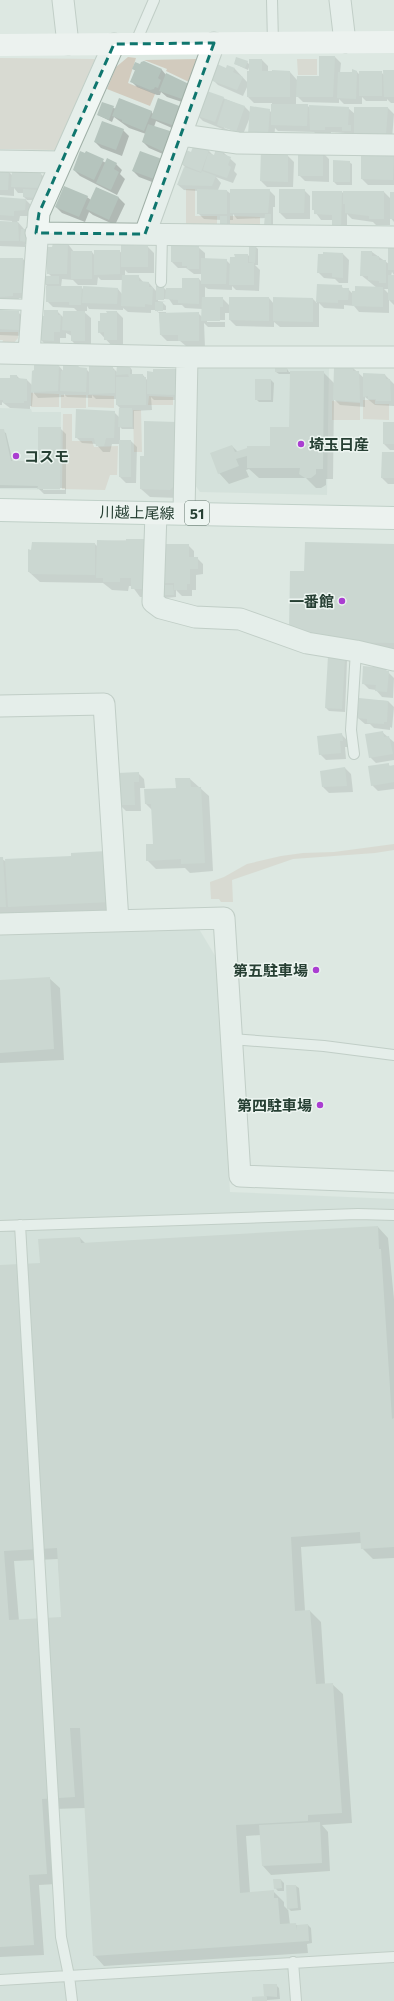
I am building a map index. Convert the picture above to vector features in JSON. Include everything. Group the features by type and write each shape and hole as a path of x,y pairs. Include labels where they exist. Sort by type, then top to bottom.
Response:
{"main road":[{"path":"0,45 394,42"},
{"name":"川越上尾線","path":"0,510 394,518"}],"street":[{"path":"63,0 68,44"},
{"path":"340,0 344,42"},
{"path":"154,234 182,135 214,43"},
{"path":"29,353 36,233 39,213 62,162 125,44"},
{"path":"182,135 238,142 394,145"},
{"path":"0,161 62,162"},
{"path":"36,233 394,237"},
{"path":"0,353 187,357 394,357"},
{"path":"184,513 187,357"},
{"path":"156,513 153,602 161,608 195,617 240,619 307,643 356,651 394,660"},
{"path":"0,706 104,704 118,921"},
{"path":"0,924 224,918 230,1039 240,1176 394,1182"}],"lane":[{"path":"125,44 154,0"},
{"path":"272,0 273,43"},
{"path":"154,234 161,282"},
{"path":"0,304 33,305"},
{"path":"354,754 351,730 356,651"},
{"path":"230,1039 324,1046 394,1054"},
{"path":"0,1226 358,1214 394,1215"},
{"path":"20,1225 60,1937 69,1976 72,2001"},
{"path":"0,1980 394,1957"},
{"path":"293,1962 296,2001"}],"highlighted area":[{"path":"214,43 145,234 36,233 39,213 114,44"}],"shaded area":[{"path":"128,57 136,58 128,83 155,94 150,106 107,89 116,67"},
{"path":"0,58 95,59 55,150 0,149"},
{"path":"197,59 189,82 166,71 167,69 144,60"},
{"path":"297,59 317,59 317,75 298,75"},
{"path":"186,189 195,189 195,216 217,216 217,225 186,225"},
{"path":"230,216 260,217 260,226 230,225"},
{"path":"0,332 18,332 18,338 13,344 2,343 3,340 0,340"},
{"path":"203,364 329,367 327,495 200,492 195,485 196,370"},
{"path":"31,393 59,394 59,407 31,407"},
{"path":"61,395 86,395 86,408 61,408"},
{"path":"88,395 114,396 114,408 88,407"},
{"path":"149,396 173,397 173,405 148,405"},
{"path":"363,400 375,400 375,404 389,404 389,420 363,419"},
{"path":"332,401 360,403 360,420 332,420"},
{"path":"0,408 31,409 32,412 61,412 60,490 0,489"},
{"path":"133,410 141,410 142,452 134,452"},
{"path":"63,414 72,414 72,441 92,441 94,447 118,446 117,475 110,475 105,490 62,489"},
{"path":"394,844 394,850 375,853 293,859 232,880 233,902 221,902 219,899 211,899 210,882 224,877 247,864 281,856 303,853 334,852"},
{"path":"199,929 217,959 230,1192 394,1199 394,2001 0,2001 0,935"}],"building":[{"path":"319,56 335,56 333,97 296,97 297,76 319,76"},
{"path":"236,57 248,61 245,68 234,64"},
{"path":"249,59 262,59 262,71 290,71 290,97 247,97 247,71 249,71"},
{"path":"144,61 162,69 158,78 161,80 158,88 155,87 154,89 150,90 130,82 135,70 132,69 135,62 140,64"},
{"path":"217,64 226,68 227,65 235,68 233,72 243,77 237,90 210,80"},
{"path":"352,69 357,71 356,99 337,98 338,72 352,72"},
{"path":"383,70 394,70 394,97 384,97"},
{"path":"359,71 382,71 382,96 359,96"},
{"path":"166,73 191,85 185,100 159,91"},
{"path":"204,90 224,97 215,122 195,115"},
{"path":"119,98 152,111 144,131 112,116"},
{"path":"158,98 182,107 175,126 151,118"},
{"path":"225,99 245,106 236,132 217,125"},
{"path":"102,102 114,106 109,120 97,115"},
{"path":"271,104 308,104 307,126 271,125"},
{"path":"309,105 349,107 348,125 351,125 351,131 342,131 342,127 325,127 325,130 310,130"},
{"path":"250,106 270,109 268,135 248,134"},
{"path":"354,107 388,107 386,134 354,133"},
{"path":"102,121 124,129 116,150 94,142"},
{"path":"148,124 173,132 166,153 142,142"},
{"path":"194,144 209,150 201,172 179,163 186,150 191,152"},
{"path":"216,149 223,151 223,154 231,157 228,165 231,167 227,178 203,170 208,153 214,155"},
{"path":"261,150 268,150 268,154 288,155 288,182 260,181"},
{"path":"80,151 85,153 86,151 104,159 94,180 73,170"},
{"path":"140,151 162,159 154,179 132,171"},
{"path":"298,152 323,152 323,176 298,176"},
{"path":"361,153 394,154 393,180 361,179"},
{"path":"107,158 117,163 114,169 119,172 111,190 96,183"},
{"path":"333,160 350,161 350,182 333,182"},
{"path":"0,167 9,170 8,190 0,190"},
{"path":"184,167 216,176 212,186 177,185"},
{"path":"34,168 34,173 41,173 41,188 11,187 12,170"},
{"path":"64,186 88,196 79,217 55,207"},
{"path":"96,187 119,197 109,220 86,209"},
{"path":"23,189 38,190 38,198 23,197"},
{"path":"197,189 227,190 227,214 197,214"},
{"path":"230,189 270,189 268,213 230,213"},
{"path":"279,189 305,189 304,213 279,213"},
{"path":"312,191 342,191 341,227 332,227 332,215 314,214 314,210 312,210"},
{"path":"343,191 384,191 384,219 369,219 369,216 345,213"},
{"path":"390,192 394,192 394,219 390,219"},
{"path":"0,197 26,199 25,210 14,211 14,216 0,215"},
{"path":"265,214 271,214 271,226 264,226"},
{"path":"220,216 227,216 227,225 220,225"},
{"path":"0,221 18,222 19,241 0,241"},
{"path":"21,229 28,229 27,242 20,241"},
{"path":"53,243 68,243 67,274 47,274 46,247 52,247"},
{"path":"121,245 148,246 148,267 121,267"},
{"path":"249,245 256,245 255,263 249,262"},
{"path":"171,246 199,246 199,269 187,269 187,266 182,266 182,262 171,262"},
{"path":"388,247 394,248 394,270 388,270"},
{"path":"94,250 120,250 120,274 94,275"},
{"path":"71,251 92,251 92,279 71,279"},
{"path":"361,251 372,251 372,256 379,256 379,260 386,260 386,283 368,280 368,276 360,276"},
{"path":"323,252 343,253 343,278 332,277 332,273 317,273 318,254 323,254"},
{"path":"234,254 248,254 248,263 254,263 254,285 229,285 230,257 235,257"},
{"path":"0,258 23,258 22,293 13,293 13,296 0,297"},
{"path":"201,258 227,259 226,284 201,284"},
{"path":"122,275 139,275 139,281 149,282 149,287 153,287 152,305 145,304 145,307 121,306"},
{"path":"388,275 394,275 394,300 388,300"},
{"path":"44,276 59,276 59,284 44,284"},
{"path":"182,278 199,278 199,304 178,303 178,300 165,299 166,288 182,288"},
{"path":"317,284 342,285 342,288 349,288 348,300 338,300 338,303 316,302"},
{"path":"46,286 82,286 81,305 69,305 69,302 46,302"},
{"path":"83,286 118,288 117,304 82,303"},
{"path":"156,286 164,286 164,300 156,300"},
{"path":"355,286 383,287 383,307 352,306 352,291 355,291"},
{"path":"202,297 223,297 223,307 220,307 220,321 201,321"},
{"path":"229,297 269,297 269,321 229,320"},
{"path":"273,297 313,298 313,322 273,321"},
{"path":"155,302 163,302 163,311 155,311"},
{"path":"0,310 19,311 19,330 0,329"},
{"path":"44,310 58,310 58,315 61,315 60,332 54,332 54,341 40,340 41,316 44,316"},
{"path":"63,311 85,311 85,341 71,341 71,331 62,330"},
{"path":"106,311 117,311 117,340 104,340 104,332 98,333 100,313 107,313"},
{"path":"199,312 199,341 178,341 178,335 160,335 159,313"},
{"path":"63,364 79,365 78,367 87,368 86,392 60,391 61,371 63,371"},
{"path":"34,365 59,365 58,391 31,392 32,371 34,370"},
{"path":"117,365 130,366 130,374 116,375"},
{"path":"89,366 113,366 113,370 115,370 115,393 89,394"},
{"path":"275,366 287,366 287,372 275,372"},
{"path":"353,367 353,371 359,371 360,402 333,400 334,368"},
{"path":"153,369 177,369 177,395 147,394 147,371 153,372"},
{"path":"290,371 324,371 323,469 316,469 316,474 311,478 305,478 299,474 300,468 247,468 247,456 236,459 239,466 218,474 210,453 232,445 235,452 247,448 247,446 270,446 270,427 289,427"},
{"path":"363,373 385,374 386,379 390,379 391,401 376,401 376,399 368,399 368,396 363,397"},
{"path":"128,374 143,374 143,377 146,377 146,405 116,405 116,377 129,377"},
{"path":"10,375 17,375 17,378 27,379 27,401 24,401 24,403 3,403 3,400 0,400 0,378 10,378"},
{"path":"255,379 271,379 271,400 255,400"},
{"path":"119,408 132,408 132,427 118,427"},
{"path":"76,409 115,411 114,438 106,438 104,446 96,446 94,438 75,438"},
{"path":"144,421 176,422 175,485 170,490 140,489 140,456 144,456"},
{"path":"383,422 394,422 394,444 383,444"},
{"path":"38,427 61,427 60,489 37,489 38,486 0,485 0,429 4,429 11,461 38,461"},
{"path":"119,440 131,440 131,477 119,477"},
{"path":"382,452 394,452 394,478 381,478"},
{"path":"126,539 151,539 147,589 131,589 131,578 120,578 120,582 103,582 103,578 96,578 97,540 126,541"},
{"path":"32,542 95,543 95,575 31,574 31,572 28,572 28,549 31,550"},
{"name":"一番館","path":"305,542 394,544 394,643 330,642 289,631 290,571 304,571"},
{"path":"161,544 189,544 189,557 198,557 198,569 190,569 190,584 187,584 187,590 174,590 174,583 161,583"},
{"path":"161,585 173,585 174,595 161,595"},
{"path":"328,656 345,657 342,709 325,708"},
{"path":"363,666 386,668 386,671 389,671 387,692 375,691 376,685 362,684"},
{"path":"359,698 388,701 387,722 384,722 384,724 367,723 367,719 357,718"},
{"path":"383,731 384,737 389,736 393,754 369,758 365,734"},
{"path":"342,733 343,741 340,741 341,753 319,755 317,736"},
{"path":"389,763 389,766 394,765 394,782 371,786 368,766"},
{"path":"345,767 347,786 322,787 320,771"},
{"path":"139,772 139,782 134,782 135,805 119,805 118,773"},
{"path":"175,778 190,778 191,787 201,787 205,863 181,864 181,859 146,861 146,844 153,844 151,804 145,804 144,789 176,788"},
{"path":"107,851 110,902 8,907 5,859 71,856 71,853"},
{"path":"0,857 3,857 6,907 0,907"},
{"path":"50,977 54,1049 0,1053 0,980"},
{"path":"378,1226 379,1249 381,1249 392,1419 394,1418 394,1547 361,1549 360,1532 291,1537 295,1611 310,1610 316,1684 333,1683 342,1813 308,1815 308,1821 236,1825 240,1893 274,1890 274,1898 278,1898 280,1924 296,1923 297,1930 297,1925 308,1924 309,1941 93,1956 80,1728 70,1728 75,1797 42,1799 47,1874 29,1875 34,1945 0,1947 0,1265 40,1263 38,1239 80,1237 81,1243","holes":["57,1548 61,1617 9,1620 4,1551"]},
{"path":"320,1822 322,1863 262,1866 259,1825"},
{"path":"273,1879 281,1879 282,1888 274,1889"},
{"path":"286,1885 296,1885 298,1908 287,1909"},
{"path":"263,1984 277,1984 277,1997 264,1996"},
{"path":"267,1996 267,2001 252,2001 252,1997"}],"place":[{"name":"埼玉日産","path":"301,444"},
{"name":"コスモ","path":"16,456"},
{"name":"一番館","path":"342,601"},
{"name":"第五駐車場","path":"316,970"},
{"name":"第四駐車場","path":"320,1105"}]}
